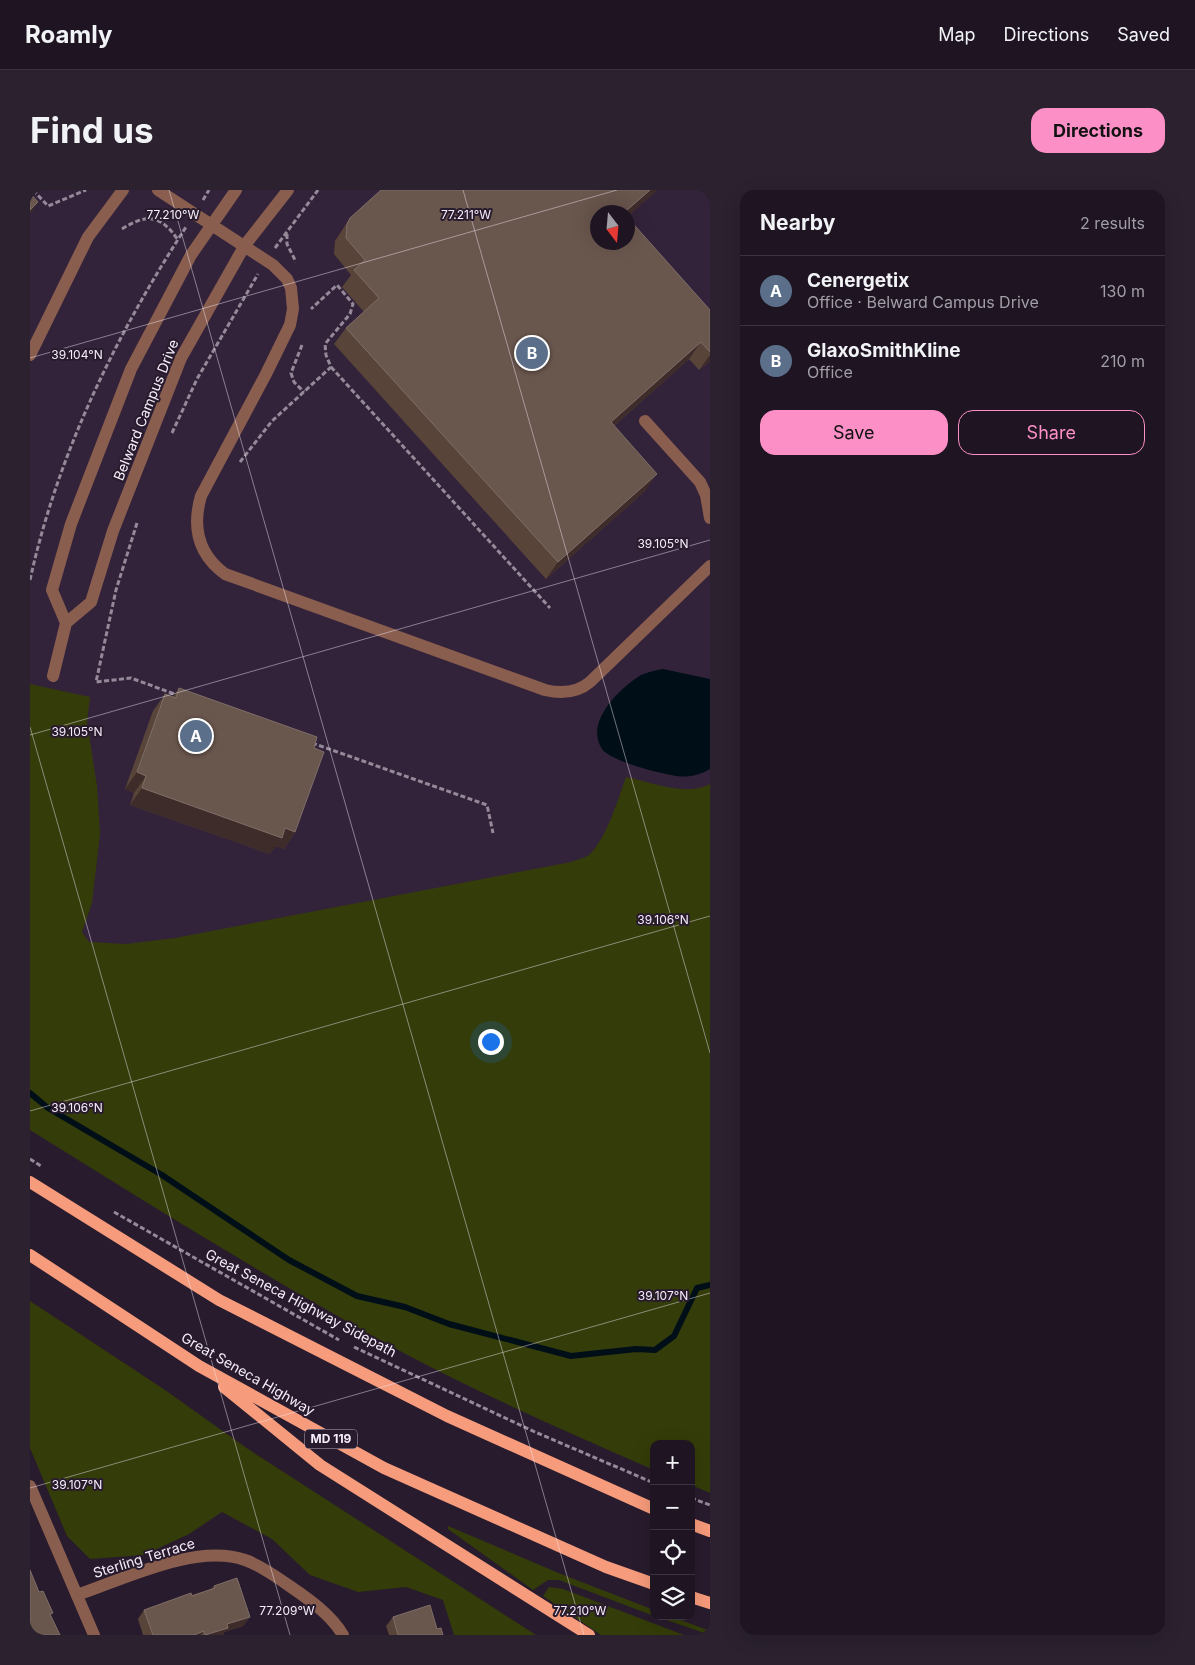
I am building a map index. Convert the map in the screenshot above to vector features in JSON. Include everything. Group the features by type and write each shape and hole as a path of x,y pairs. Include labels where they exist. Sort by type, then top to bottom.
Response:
{"main road":[{"path":"30,1182 219,1300 447,1416 650,1507"},
{"name":"Great Seneca Highway","path":"30,1255 199,1366 384,1468 606,1568 650,1583"},
{"path":"199,1366 320,1465 589,1635"},
{"path":"695,1525 710,1531"},
{"path":"695,1598 710,1603"}],"street":[{"path":"30,355 88,237 123,190"},
{"path":"158,190 266,259 281,272 291,288 293,309 290,325 201,496 196,520 197,531 204,552 210,561 225,574 546,690 565,693 579,689 590,682 710,566"},
{"name":"Belward Campus Drive","path":"236,190 191,256 131,369 72,524 52,590 66,623 91,602 113,531 181,358 245,245 288,190"},
{"path":"645,421 700,482 706,495 710,518"},
{"path":"53,676 66,623"},
{"path":"30,1486 94,1635"},
{"name":"Sterling Terrace","path":"77,1595 191,1557 214,1554 246,1560 284,1582 314,1602 338,1626 343,1635"}],"path":[{"path":"33,190 48,206 86,190"},
{"path":"169,439 197,380 266,259 318,190"},
{"path":"122,229 133,222 146,218 159,220 169,227 178,240"},
{"path":"310,310 337,285 353,304 350,314 325,344 326,355 331,367 550,608"},
{"path":"239,464 272,421 331,367"},
{"path":"137,522 116,590 96,682 131,678 178,695"},
{"path":"309,742 487,805 493,833"},
{"path":"30,1159 46,1170"},
{"name":"Great Seneca Highway Sidepath","path":"109,1208 344,1342"},
{"name":"Great Seneca Highway Sidepath","path":"352,1346 535,1432 650,1481"},
{"path":"695,1499 710,1505"}],"shaded area":[{"path":"30,190 710,190 710,908 30,998"},
{"path":"663,669 710,679 710,769 698,774 685,777 677,776 648,770 625,762 607,754 602,749 598,739 601,717 615,697 641,675"}],"green space":[{"path":"30,684 90,697 87,722 97,786 100,834 92,903 82,932 89,942 126,944 175,938 571,862 589,855 601,839 607,829 626,777 679,789 700,788 710,784 710,1493 695,1487 695,1440 650,1440 650,1468 494,1398 400,1351 306,1298 30,1130"},
{"path":"30,1301 165,1390 248,1449 536,1635 454,1635 443,1600 406,1587 358,1592 310,1575 272,1539 222,1512 189,1534 144,1555 90,1559 67,1536 30,1448"},
{"path":"448,1526 561,1574 650,1608 650,1614 559,1580 548,1580 533,1590 448,1529"},
{"path":"549,1587 563,1589 684,1635 601,1635 543,1596"},
{"path":"667,1620 681,1620 710,1631 710,1635"}],"building":[{"path":"381,190 650,190 633,205 590,205 590,250 635,250 635,226 710,310 710,352 701,342 611,422 657,474 558,562 346,328 379,298 354,270 365,260 346,238 347,224 350,218"},
{"path":"30,193 38,202 30,210"},
{"path":"179,688 317,737 314,748 324,752 295,832 285,828 282,838 142,788 146,776 137,772 165,694 176,698"},
{"path":"30,1570 39,1592 43,1591 53,1613 50,1614 60,1635 30,1635"},
{"path":"237,1578 250,1617 227,1624 228,1628 205,1635 204,1631 194,1635 153,1635 144,1610 191,1593 192,1596"},
{"path":"430,1605 437,1629 441,1628 443,1635 398,1635 393,1617"}],"waterway":[{"path":"30,1093 48,1108 162,1175 289,1260 357,1296 405,1307 449,1324 571,1356 636,1349 655,1350 674,1336 697,1288 710,1285"}],"place":[{"name":"GlaxoSmithKline","path":"532,353"},
{"name":"Cenergetix","path":"196,736"}]}
